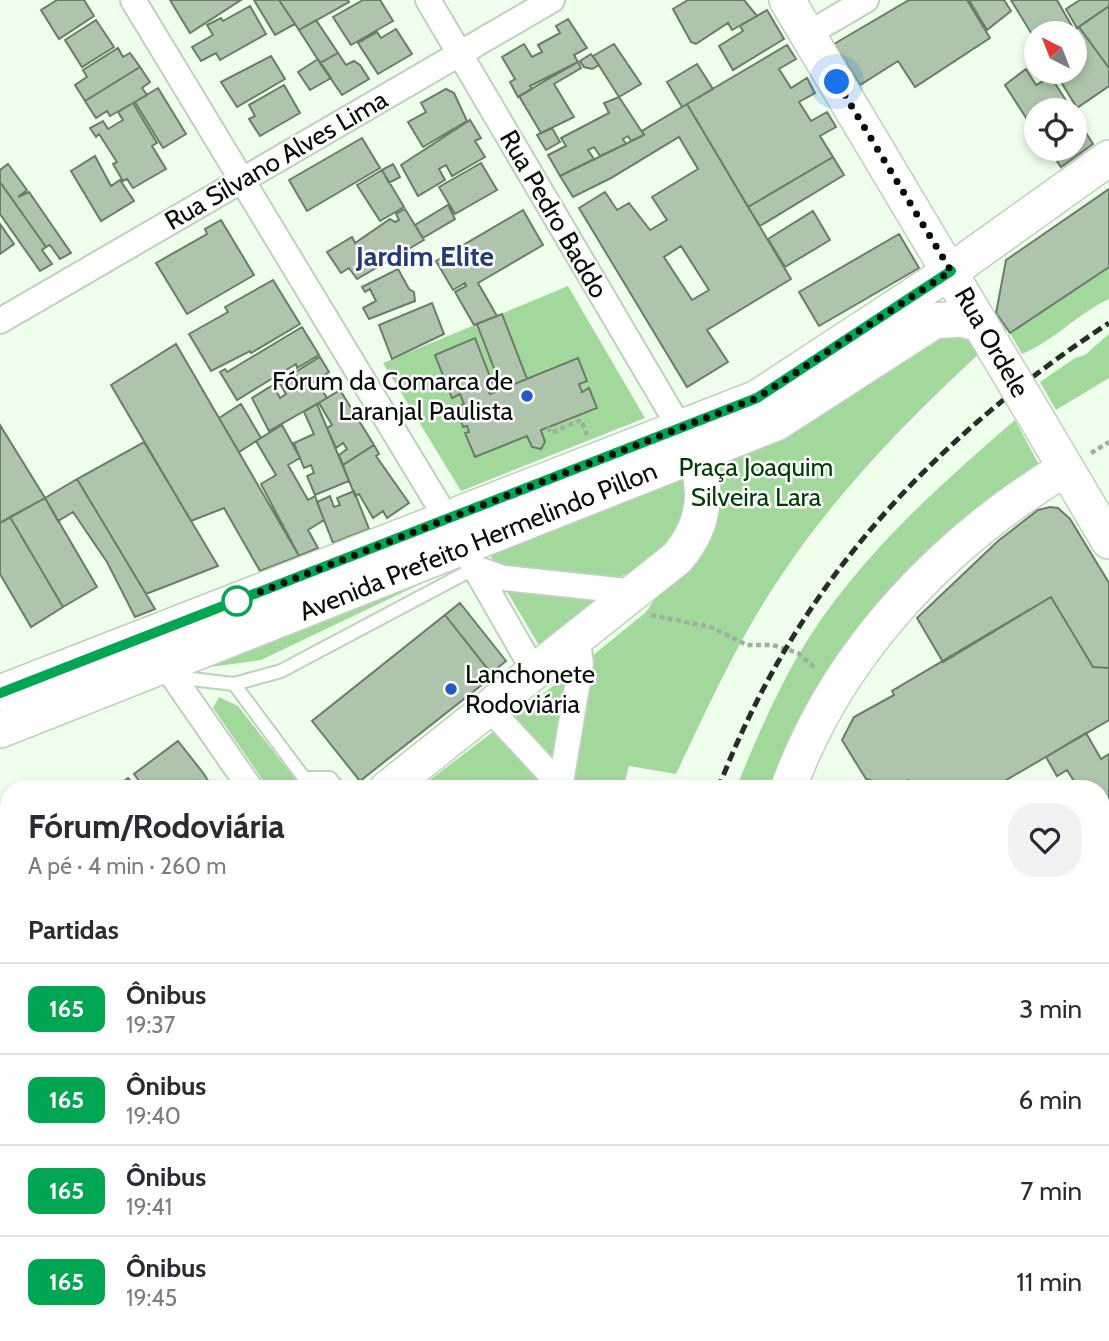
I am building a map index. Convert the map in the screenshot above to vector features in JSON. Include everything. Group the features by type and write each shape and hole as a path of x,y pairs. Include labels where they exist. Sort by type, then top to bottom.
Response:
{"main road":[{"name":"Rua Ordele","path":"787,0 951,271 1109,541"},
{"name":"Avenida Prefeito Hermelindo Pillon","path":"780,403 951,271 1109,158"},
{"name":"Avenida Prefeito Hermelindo Pillon","path":"1,690 76,682 164,659 279,602 461,544 688,441 780,403 926,325 943,319 986,334"},
{"path":"398,780 677,558 696,529 704,494 688,441"},
{"path":"795,780 810,736 840,682 889,617 948,555 1000,512 1066,468"},
{"name":"Avenida Prefeito Hermelindo Pillon","path":"0,730 76,682"}],"street":[{"path":"133,0 461,544 534,671"},
{"name":"Rua Pedro Baddo","path":"428,0 688,441"},
{"name":"Rua Silvano Alves Lima","path":"0,321 552,0"},
{"path":"808,34 866,0"},
{"path":"461,544 504,578 636,592"},
{"path":"561,780 582,663 577,638"},
{"path":"164,659 245,780"},
{"path":"489,708 553,780"}],"lane":[{"path":"234,684 281,671 461,544"},
{"path":"164,659 234,684 304,778 331,780"}],"path":[{"path":"548,427 551,433 581,420"},
{"path":"636,592 646,612 655,618 711,627 747,645 773,645 798,653 820,672 840,682"}],"green space":[{"path":"1109,267 1109,299 1045,342 1022,354 1010,333"},
{"path":"568,286 645,418 461,491 383,363"},
{"path":"960,334 971,340 981,352 925,405 872,461 799,550 762,605 736,652 676,774 629,766 625,780 430,780 646,612 657,596 688,568 718,494 720,463 932,336"},
{"path":"1109,334 1109,378 1056,410 1040,382 1075,358 1085,355"},
{"path":"1015,420 1038,463 975,514 781,780 740,780 776,698 813,632 863,565 952,475"},
{"name":"Praça Joaquim Silveira Lara","path":"679,479 687,484 681,532 632,573 609,578 496,565 490,555"},
{"path":"437,576 261,660 203,668"},
{"path":"506,590 597,600 540,647"},
{"path":"219,697 238,706 296,780 263,780 213,708"}],"building":[{"path":"57,0 84,0 94,16 59,39 41,10"},
{"path":"170,0 241,0 190,33"},
{"path":"254,0 279,0 295,24 275,35"},
{"path":"279,0 348,0 349,2 299,30"},
{"path":"363,0 380,0 393,21 351,45 333,17"},
{"path":"688,0 744,0 757,16 732,30 728,23 696,44 691,42 673,9"},
{"path":"909,0 967,0 990,38 915,87 898,61 860,85 834,44"},
{"path":"969,0 1004,0 1011,11 987,30"},
{"path":"1011,0 1057,0 1069,21 1024,21"},
{"path":"1080,0 1109,0 1109,6 1087,21 1073,21 1066,9"},
{"path":"250,6 266,34 220,60 216,53 201,61 192,47 213,35 207,25 221,18 223,21"},
{"path":"1109,6 1109,68 1087,38 1087,21"},
{"path":"767,10 784,39 733,70 719,46 743,31 740,26"},
{"path":"568,19 587,48 574,55 578,62 530,86 532,89 518,97 510,82 515,79 502,57 524,44 532,57 542,52 538,45 560,33 556,26"},
{"path":"96,20 114,47 82,67 65,40"},
{"path":"316,20 338,53 320,63 299,30"},
{"path":"396,29 412,54 378,74 358,43 377,32 381,38"},
{"path":"1087,38 1109,68 1109,86 1087,101 1087,98 1071,98 1062,84 1087,84"},
{"path":"614,44 641,84 619,97 593,56"},
{"path":"787,45 796,59 779,69 791,88 807,78 815,93 799,102 811,121 827,112 836,127 820,136 833,157 748,207 687,104"},
{"path":"118,48 123,57 130,53 140,67 85,101 75,85 87,77 83,70"},
{"path":"338,53 346,65 354,61 360,65 369,79 342,95 320,63"},
{"path":"591,54 599,65 592,69 584,67 580,61"},
{"path":"271,56 285,79 237,107 221,82"},
{"path":"318,59 331,78 310,90 298,72"},
{"path":"578,62 581,68 554,84 574,117 541,133 519,96"},
{"path":"697,64 713,89 682,107 667,82"},
{"path":"140,67 150,82 142,88 147,95 110,116 107,111 96,118 85,101"},
{"path":"1024,71 1024,84 1055,84 1064,98 1024,98 1024,115 1005,85"},
{"path":"284,85 300,113 260,136 249,119 255,116 249,105"},
{"path":"158,88 186,134 163,148 135,102"},
{"path":"446,89 454,93 467,121 423,147 408,122 426,112 421,103"},
{"path":"619,97 644,135 631,141 628,136 623,139 626,144 600,156 594,147 588,150 594,159 560,176 548,155 566,146 561,138 609,113 604,103"},
{"path":"133,103 157,143 152,146 166,169 133,188 127,179 123,181 113,164 117,162 99,134 96,137 90,128 103,121 108,129 123,120 118,112"},
{"path":"687,104 791,279 707,330 728,362 687,387 579,208 605,192 617,210 629,203 650,230 667,220 652,197 698,169 679,137 611,178 573,197 560,176 644,135 642,131","holes":["681,246 709,290 692,300 664,257"]},
{"path":"470,120 481,138 475,141 485,157 452,176 446,165 439,169 445,180 418,196 401,165"},
{"path":"552,128 560,142 546,150 537,135"},
{"path":"1087,135 1093,144 1087,148"},
{"path":"362,138 380,168 307,211 289,180"},
{"path":"95,156 111,186 120,180 134,201 101,221 71,171"},
{"path":"833,157 844,175 760,226 748,207"},
{"path":"1057,161 1069,161 1061,167"},
{"path":"481,163 497,190 455,214 439,187"},
{"path":"8,164 27,190 18,197 29,192 71,253 60,259 50,245 46,247 0,182 0,170"},
{"path":"393,164 400,177 389,183 382,170"},
{"path":"382,170 404,207 380,221 357,185"},
{"path":"0,182 46,247 42,250 52,264 40,271 0,214"},
{"path":"1109,189 1109,267 1010,333 996,313 1006,260"},
{"path":"448,205 455,219 423,238 415,225"},
{"path":"405,209 424,240 400,254 397,249 389,254 392,259 357,279 349,268 341,273 327,252 352,237 355,243 390,219 395,222 399,220 396,214"},
{"path":"523,210 543,245 478,283 497,316 474,325 455,292 466,286 465,283 453,290 436,261"},
{"path":"813,211 830,240 785,267 768,239"},
{"path":"221,220 254,275 187,314 156,263 207,234 205,229"},
{"path":"0,224 14,244 0,254"},
{"path":"899,234 919,268 819,326 799,292"},
{"path":"398,269 409,289 414,292 415,301 369,319 363,308 376,301 370,289 365,292 362,287"},
{"path":"273,280 300,324 251,353 250,351 211,371 189,334 228,312 225,307"},
{"path":"432,303 444,334 392,359 379,325"},
{"path":"502,314 527,379 502,389 477,324"},
{"path":"302,327 319,355 297,368 296,364 237,400 220,372 225,369 227,372"},
{"name":"Fórum da Comarca de Laranjal Paulista","path":"475,338 492,382 485,384 490,394 578,358 587,381 579,384 582,392 589,388 597,408 541,430 545,442 541,449 532,447 527,436 475,457 465,433 469,432 467,426 463,427 456,407 464,404 460,394 452,398 435,355"},
{"path":"176,344 299,556 260,571 224,508 191,521 111,385"},
{"path":"320,357 329,372 309,385 312,390 319,385 327,398 269,431 252,398 273,385 280,398 286,394 279,382"},
{"path":"340,390 374,445 343,465 339,455 347,449 343,443 336,448 327,428 332,425 319,403"},
{"path":"241,404 261,438 239,452 219,418"},
{"path":"317,404 349,481 315,495 307,476 314,473 311,465 304,468 294,443 314,434 304,412"},
{"path":"0,425 45,498 0,523"},
{"path":"282,425 300,458 288,465 308,500 315,496 324,520 308,530 318,548 299,556 261,484 276,475 256,441"},
{"path":"144,442 218,566 146,594 77,479"},
{"path":"374,445 379,454 376,456 409,503 387,518 383,511 373,518 359,494 355,496 343,465"},
{"path":"77,479 155,609 135,617 107,562 73,512 58,521 45,498"},
{"path":"354,491 369,529 333,543 317,502 330,496 334,507 340,505 337,498"},
{"path":"45,498 97,587 63,607 10,517"},
{"path":"1058,508 1070,519 1109,583 1109,668 1093,667 1051,597 943,662 917,618 998,541 1038,510"},
{"path":"10,517 63,607 31,627 0,574 0,523"},
{"path":"1051,597 1093,667 1109,668 1109,720 1006,780 870,780 866,779 842,740 854,717 894,695 892,691"},
{"path":"460,603 506,661 491,673 445,615"},
{"path":"445,615 493,676 361,780 312,721"},
{"path":"1086,733 1101,759 1109,754 1109,780 1073,780 1067,770 1057,776 1046,757"},
{"path":"178,741 208,780 138,780 134,774"}],"railway":[{"path":"722,780 750,716 787,647 829,583 875,524 927,469 983,417 1109,323"}],"bus line":[{"name":"165","path":"0,693 757,398 951,271"}],"place":[{"name":"Fórum da Comarca de Laranjal Paulista","path":"527,396"},
{"name":"Lanchonete Rodoviária","path":"451,689"}],"district":[{"name":"Jardim Elite","path":"425,256"}],"route":[{"path":"237,601 757,398 951,271 837,82"}]}
